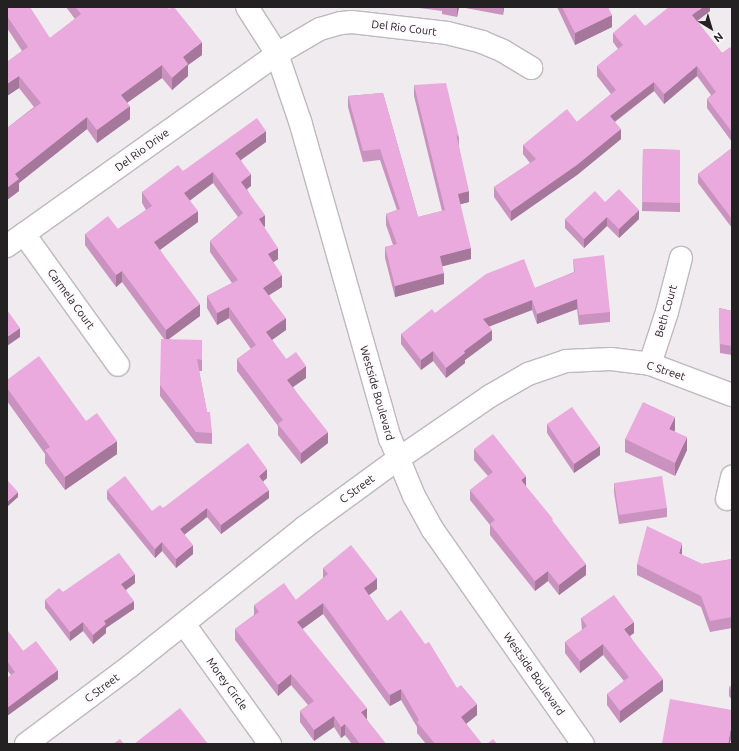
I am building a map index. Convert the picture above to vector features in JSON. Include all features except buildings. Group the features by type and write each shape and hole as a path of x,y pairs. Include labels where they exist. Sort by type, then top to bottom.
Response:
{"street":[{"name":"Westside Boulevard","path":"247,7 277,54 300,121 390,438 414,496 433,530 583,744"},
{"name":"Del Rio Court","path":"277,54 320,28 352,22 434,31 475,41 503,51 531,68"},
{"name":"Del Rio Drive","path":"16,240 277,54"},
{"name":"Carmela Court","path":"16,240 118,365"},
{"name":"Beth Court","path":"650,364 667,312 681,258"},
{"name":"C Street","path":"26,744 184,624 305,527 398,459 507,385 546,366 566,361 594,358 650,364 732,395"},
{"path":"727,499 732,477"},
{"name":"Morey Circle","path":"184,624 270,744"}]}
